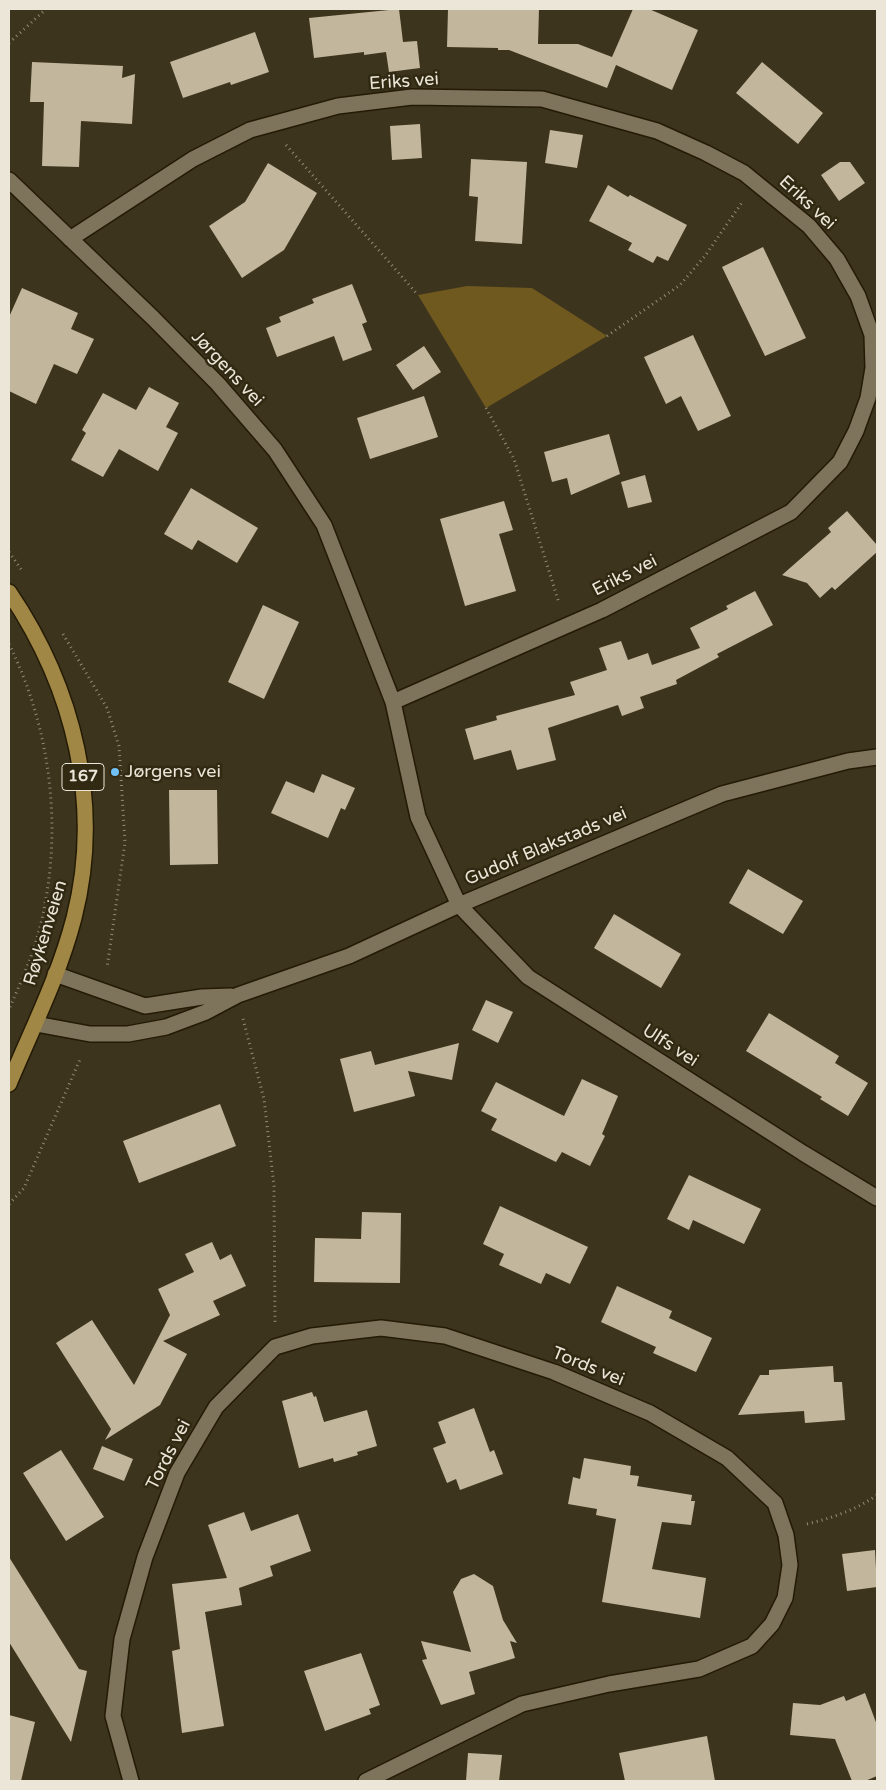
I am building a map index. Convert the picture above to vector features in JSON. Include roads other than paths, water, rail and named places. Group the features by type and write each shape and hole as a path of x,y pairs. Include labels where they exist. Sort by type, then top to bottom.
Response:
{"main road":[{"name":"Røykenveien","path":"9,592 43,652 58,686 73,730 82,775 86,809 82,878 73,920 36,1024 9,1084"}],"street":[{"name":"Eriks vei","path":"70,240 193,159 250,130 338,106 412,97 542,100 657,132 714,157 744,173 814,233 838,259 858,296 872,335 873,368 868,398 856,431 840,462 791,512 602,610 393,702"},
{"name":"Jørgens vei","path":"9,180 159,324 218,384 275,450 324,525 393,702 418,817 459,905"},
{"name":"Gudolf Blakstads vei","path":"36,1024 90,1034 128,1034 166,1028 206,1012 238,996 349,956 459,905 722,794 848,761 877,757"},
{"name":"Ulfs vei","path":"459,905 528,977 803,1153 877,1198"},
{"name":"Gudolf Blakstads vei","path":"55,974 144,1006 202,997 238,996"},
{"name":"Tords vei","path":"132,1781 113,1716 122,1639 145,1557 177,1473 216,1407 275,1347 312,1336 381,1328 445,1336 554,1372 650,1413 726,1458 775,1503 784,1529 790,1565 785,1598 772,1624 752,1646 699,1669 609,1684 522,1704 366,1781"}],"place":[{"name":"Jørgens vei","path":"115,772"}]}
